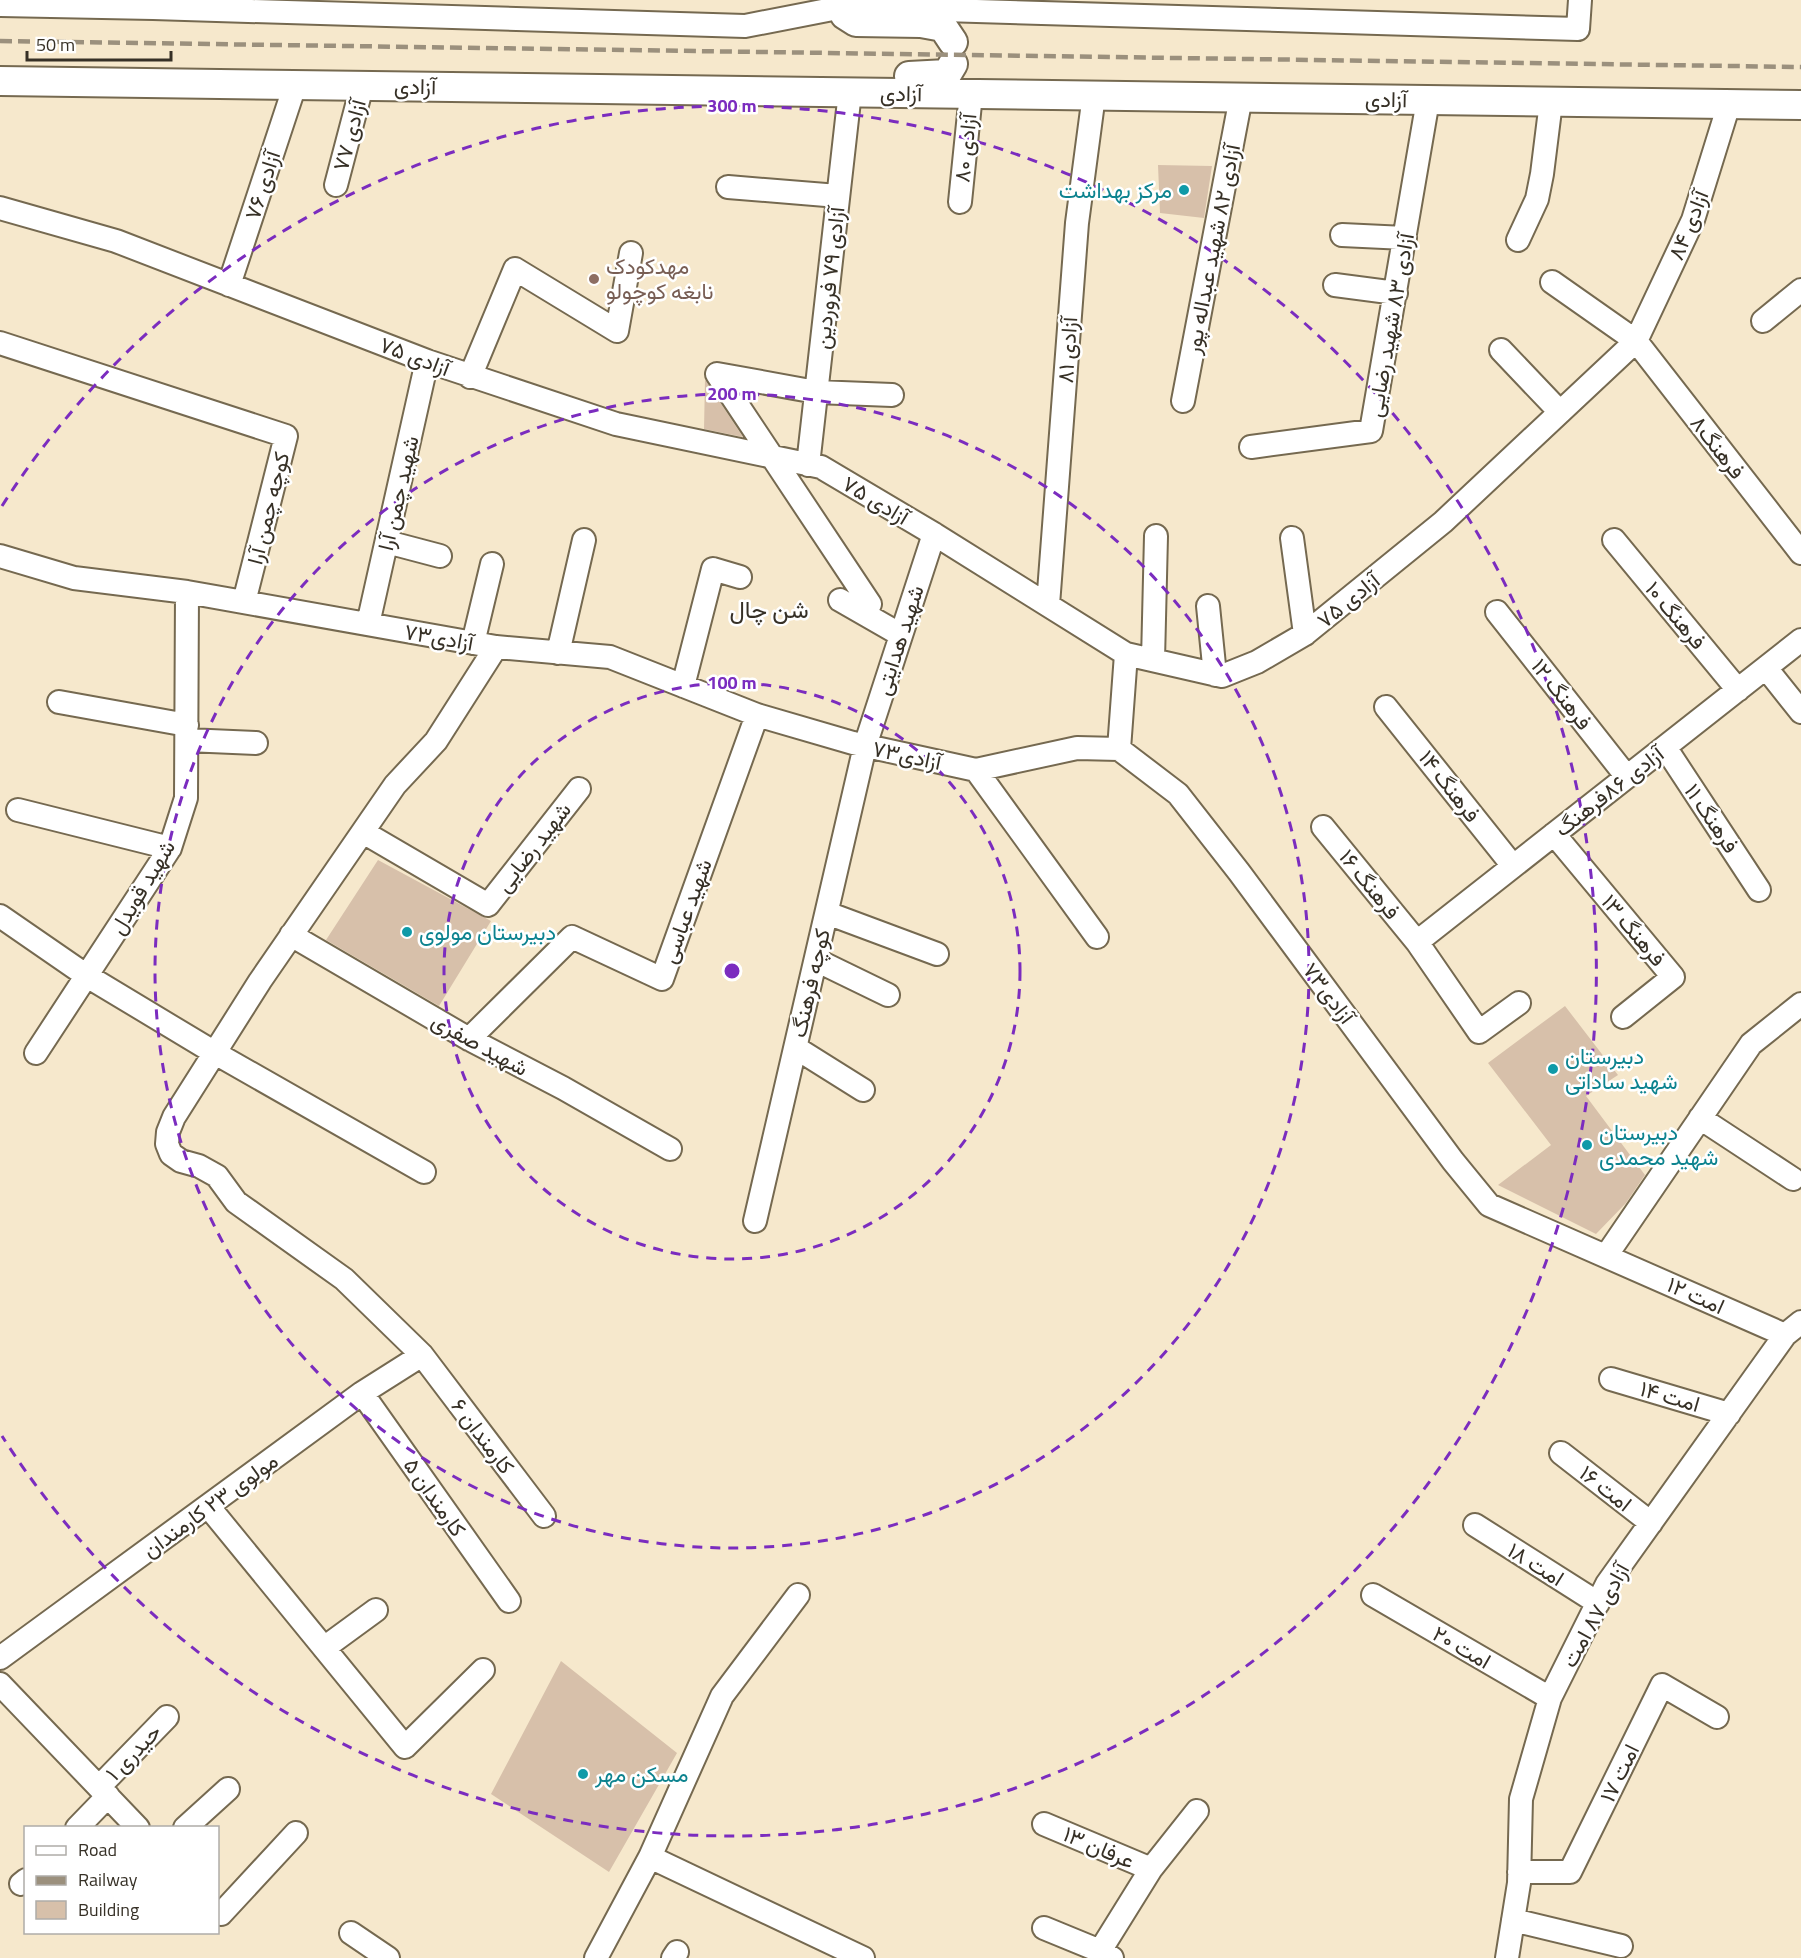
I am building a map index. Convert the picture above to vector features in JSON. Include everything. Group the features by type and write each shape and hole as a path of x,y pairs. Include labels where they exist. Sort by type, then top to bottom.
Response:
{"street":[{"path":"0,5 152,4 745,26 847,10 1578,29 1580,0"},
{"path":"847,10 943,27 953,53 947,74 913,76 859,74 848,79 850,92"},
{"name":"آزادی","path":"0,81 1801,105"},
{"name":"آزادی ۷۶","path":"229,285 295,85"},
{"name":"آزادی ۷۷","path":"336,185 362,86"},
{"name":"آزادی ۷۹ فروردین","path":"808,465 850,92"},
{"name":"آزادی ۸۰","path":"960,202 971,94"},
{"name":"آزادی ۸۱","path":"1048,605 1077,223 1094,95"},
{"name":"آزادی ۸۲ شهید عبداله پور","path":"1183,401 1241,97"},
{"name":"آزادی ۸۳ شهید رضایی","path":"1251,447 1371,431 1428,100"},
{"path":"1518,240 1537,199 1551,102"},
{"name":"آزادی ۸۴","path":"1636,341 1694,220 1729,104"},
{"path":"728,187 838,196"},
{"name":"آزادی ۷۵","path":"0,208 116,242 427,361 616,424 822,467 1126,654 1222,676 1257,662 1305,634 1443,522 1636,341"},
{"path":"1342,235 1405,238"},
{"path":"470,376 515,269 617,331 631,253"},
{"name":"فرهنگ۸","path":"1552,282 1636,341 1801,553"},
{"path":"1335,285 1396,292"},
{"path":"1763,321 1801,290"},
{"name":"کوچه چمن آرا","path":"0,343 286,436 244,603"},
{"path":"1501,350 1560,412"},
{"name":"شهید چمن آرا","path":"368,624 427,361"},
{"path":"870,604 717,374 816,392 892,395"},
{"name":"شهید هدایتی","path":"865,746 933,534"},
{"path":"1153,660 1156,536"},
{"path":"1292,537 1305,634"},
{"path":"558,652 584,540"},
{"name":"فرهنگ ۱۰","path":"1614,540 1738,690"},
{"path":"387,542 440,556"},
{"name":"آزادی۷۳","path":"0,556 74,578 187,592 496,647 610,657 757,715 865,746 976,770 1077,748 1119,749 1178,794 1239,872 1453,1161 1489,1205 1606,1256"},
{"path":"473,643 492,564"},
{"path":"683,686 712,569 740,577"},
{"name":"شهید قویدل","path":"36,1053 170,848 186,798 187,592"},
{"path":"840,600 901,635"},
{"path":"1208,606 1215,675"},
{"name":"فرهنگ ۱۲","path":"1497,612 1627,777"},
{"name":"آزادی ۸۶فرهنگ","path":"1417,942 1801,640"},
{"name":"کارمندان ۶","path":"496,647 436,741 395,784 291,935 174,1117 166,1144 171,1154 181,1161 199,1166 217,1176 236,1202 344,1278 422,1355 544,1516"},
{"path":"1119,749 1126,654"},
{"path":"1766,668 1801,712"},
{"path":"59,702 187,733 256,743"},
{"name":"فرهنگ ۱۴","path":"1386,707 1513,866"},
{"name":"شهید عباسی","path":"469,1040 572,937 662,980 757,715"},
{"name":"کوچه فرهنگ","path":"756,1221 865,746"},
{"name":"فرهنگ ۱۱","path":"1665,747 1759,890"},
{"path":"976,770 1097,937"},
{"name":"شهید رضایی","path":"363,831 488,905 579,789"},
{"path":"18,810 170,848"},
{"name":"فرهنگ ۱۶","path":"1323,827 1417,942 1479,1032 1519,1003"},
{"name":"فرهنگ ۱۳","path":"1554,834 1673,977 1623,1017"},
{"path":"827,913 937,954"},
{"path":"0,916 87,976 214,1053 424,1172"},
{"name":"شهید صفری","path":"291,935 469,1040 563,1088 670,1149"},
{"path":"816,960 888,995"},
{"path":"1606,1256 1751,1044 1801,1004"},
{"path":"796,1048 863,1090"},
{"path":"1700,1118 1793,1179"},
{"name":"امت ۱۲","path":"1606,1256 1793,1329"},
{"name":"آزادی ۸۷ امت","path":"1507,1958 1519,1872 1521,1798 1550,1698 1607,1584 1793,1329"},
{"name":"مولوی ۲۳ کارمندان","path":"0,1658 362,1393 422,1355"},
{"name":"امت ۱۴","path":"1611,1379 1729,1414"},
{"name":"کارمندان ۵","path":"362,1393 509,1601"},
{"name":"امت ۱۶","path":"1561,1453 1651,1523"},
{"path":"208,1506 405,1747 483,1670"},
{"name":"امت ۱۸","path":"1475,1525 1598,1603"},
{"path":"596,1958 650,1857 722,1696 798,1595"},
{"name":"امت ۲۰","path":"1373,1595 1550,1698"},
{"path":"324,1648 376,1610"},
{"path":"0,1684 137,1826"},
{"name":"امت ۱۷","path":"1519,1872 1570,1872 1662,1685 1717,1717"},
{"name":"حیدری ۱","path":"78,1826 103,1792 167,1717"},
{"path":"186,1826 228,1789"},
{"path":"1151,1869 1197,1811"},
{"name":"عرفان ۱۳","path":"1044,1824 1151,1869 1106,1954"},
{"path":"219,1912 221,1914 297,1833"},
{"path":"650,1857 863,1958"},
{"path":"1513,1920 1621,1946"},
{"path":"1044,1928 1106,1954"},
{"path":"351,1934 388,1958"}],"building":[{"name":"مرکز بهداشت","path":"1158,165 1212,166 1204,218 1160,213"},
{"path":"706,381 743,437 704,429"},
{"name":"دبیرستان مولوی","path":"378,860 491,921 439,1006 326,940"},
{"path":"1565,1006 1618,1075 1586,1096 1645,1175 1626,1203 1596,1234 1498,1185 1551,1145 1488,1063"},
{"name":"مسکن مهر","path":"561,1661 677,1753 609,1872 491,1794"}],"railway":[{"path":"0,41 1801,67"}],"place":[{"name":"مرکز بهداشت","path":"1184,190"},
{"name":"مهدکودک نابغه کوچولو","path":"594,279"},
{"name":"دبیرستان مولوی","path":"407,932"},
{"name":"دبیرستان شهید ساداتی","path":"1553,1069"},
{"name":"دبیرستان شهید محمدی","path":"1587,1145"},
{"name":"مسکن مهر","path":"583,1774"}],"district":[{"name":"شن چال","path":"769,609"}]}
